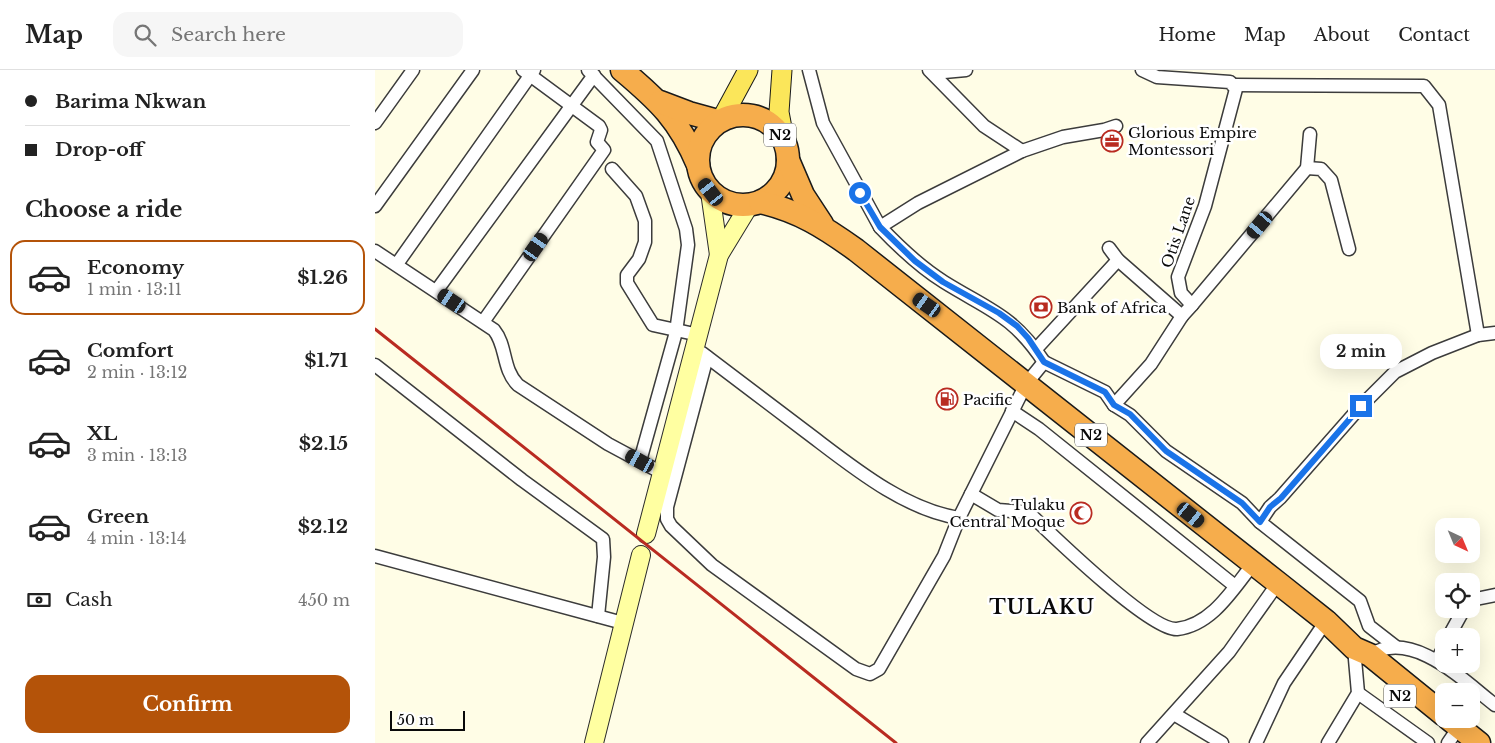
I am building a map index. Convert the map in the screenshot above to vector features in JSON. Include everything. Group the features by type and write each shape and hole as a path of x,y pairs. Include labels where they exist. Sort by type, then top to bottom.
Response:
{"highway":[{"name":"N2","path":"622,70 659,102 681,131 700,175 711,192 729,203 755,203 792,210 824,227 938,313 1326,621 1362,651 1365,667 1384,684 1435,719"},
{"name":"N2","path":"659,102 668,103 689,114 719,120 735,115 751,115 778,130 803,195 824,227"},
{"path":"697,165 701,140 719,120"},
{"name":"N2","path":"755,203 769,196 780,185 787,170 787,152"},
{"name":"N2","path":"1453,728 1479,743"}],"main road":[{"path":"719,120 748,70"},
{"path":"782,70 779,112 787,152"}],"street":[{"path":"375,123 413,70"},
{"path":"375,206 473,70"},
{"path":"809,70 823,123 880,227 915,261 1017,326 1044,362 1105,392 1114,405 1130,414 1166,451 1242,503 1260,522 1360,601 1369,626 1396,647"},
{"path":"931,71 966,70"},
{"path":"1142,70 1157,77 1230,82 1234,85 1424,86 1439,105 1478,336"},
{"path":"931,71 984,126 1022,151"},
{"path":"397,264 529,72 601,128 597,142 603,148 603,152 483,322"},
{"path":"437,290 571,105 591,73 657,141 686,229 688,245 677,332 640,461"},
{"name":"Otis Lane","path":"1192,305 1181,293 1178,277 1205,206 1235,94 1234,85"},
{"path":"880,227 918,203 1022,151 1063,137 1116,126"},
{"path":"1114,405 1151,364 1182,316 1307,168 1309,134"},
{"path":"1307,168 1321,169 1331,180 1349,249"},
{"path":"612,169 636,196 645,221 645,242 639,259 627,275 627,283 649,321 653,325 677,332 700,347 868,478 923,506 946,516 959,518"},
{"path":"711,192 719,255 667,507 667,519 671,526 712,565 855,669 870,674 879,669 944,556 959,518 1026,384 1044,362"},
{"path":"719,255 755,203"},
{"path":"1109,248 1118,260 1182,316"},
{"path":"375,251 437,290 483,322 499,336 506,367 511,378 518,385 608,444 662,473"},
{"path":"1036,349 1118,260"},
{"path":"1260,522 1270,507 1281,498 1361,406 1395,372 1431,353 1478,336 1495,333"},
{"path":"646,534 662,473 700,347"},
{"path":"375,365 522,480 603,539 605,557 598,616"},
{"path":"1012,411 1039,429 1235,586"},
{"path":"971,494 998,510 1023,512 1031,515 1121,596 1165,626 1175,629 1202,620 1215,610 1253,564"},
{"path":"595,743 641,554"},
{"path":"375,556 623,623"},
{"path":"1147,743 1233,646 1278,583"},
{"path":"1480,598 1495,595"},
{"path":"1256,743 1284,682 1326,621"},
{"path":"1328,743 1358,693 1362,651 1396,647 1414,650 1435,659"},
{"path":"1453,673 1495,706"},
{"path":"1358,693 1428,743"},
{"path":"1174,714 1222,743"}],"railway":[{"path":"375,329 896,743"}],"place":[{"name":"Glorious Empire Montessori","path":"1112,141"},
{"name":"Bank of Africa","path":"1041,307"},
{"name":"Pacific","path":"947,399"},
{"name":"Tulaku Central Moque","path":"1081,513"}],"district":[{"name":"TULAKU","path":"1042,607"}],"route":[{"path":"860,193 880,227 915,261 943,282 999,313 1017,326 1028,338 1044,362 1105,392 1114,405 1130,414 1166,451 1204,479 1242,503 1260,522 1270,507 1281,498 1361,406"}]}
